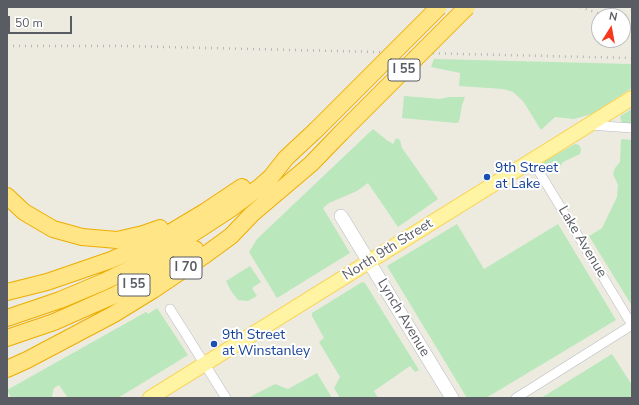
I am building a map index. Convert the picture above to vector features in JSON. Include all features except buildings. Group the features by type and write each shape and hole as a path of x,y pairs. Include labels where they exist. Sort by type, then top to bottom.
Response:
{"highway":[{"name":"I 55","path":"7,318 60,300 103,282 145,262 212,222 271,178 286,158 439,7"},
{"name":"I 55","path":"7,338 54,322 115,295 169,266 226,228 252,214 311,164 467,7"},
{"path":"7,292 46,282 111,260 160,238 206,211 239,190 264,170 286,158"},
{"path":"7,196 24,212 53,229 82,238 117,240 143,234 170,224 193,212 206,211"},
{"name":"I 70","path":"7,369 41,353 114,314 167,282 231,236 252,214"},
{"path":"7,380 92,336 114,314"}],"main road":[{"name":"North 9th Street","path":"150,398 632,98"}],"street":[{"path":"589,125 632,128"},
{"name":"Lake Avenue","path":"532,160 632,325"},
{"name":"Lynch Avenue","path":"341,216 452,398"},
{"path":"170,309 226,398"},
{"path":"516,398 632,325"}],"green space":[{"path":"434,59 632,64 632,88 592,114 574,119 555,117 541,130 523,101 513,92 503,89 459,86 460,73 431,67"},
{"path":"404,96 440,99 449,97 465,97 459,122 456,123 402,118"},
{"path":"632,109 632,124 622,124 620,116"},
{"path":"373,129 393,144 396,138 400,140 402,148 438,199 398,227 368,183 357,191 329,203 323,208 350,253 277,298 249,252 257,239"},
{"path":"621,139 632,140 632,306 589,236 602,228 617,197 618,185 613,174 615,168 620,162"},
{"path":"575,144 579,145 581,149 580,154 563,162 561,165 548,173 545,172 541,165 543,162"},
{"path":"457,224 484,269 558,224 616,320 486,398 467,398 387,266"},
{"path":"250,266 261,282 252,288 257,296 248,301 238,300 226,281"},
{"path":"362,282 365,283 419,370 415,372 410,366 374,391 378,398 340,398 334,388 340,377 319,342 324,338 312,316 312,313"},
{"path":"157,308 188,355 118,398 68,398 59,385 54,388 53,398 11,398 7,390 146,312 148,314"},
{"path":"612,354 632,385 632,398 541,398"},
{"path":"317,373 332,398 248,398 275,384 288,389"}],"railway":[{"path":"580,7 591,11"},
{"path":"7,46 125,46 632,58"}],"place":[{"name":"9th Street at Lake","path":"487,177"},
{"name":"9th Street at Winstanley","path":"214,344"}]}
